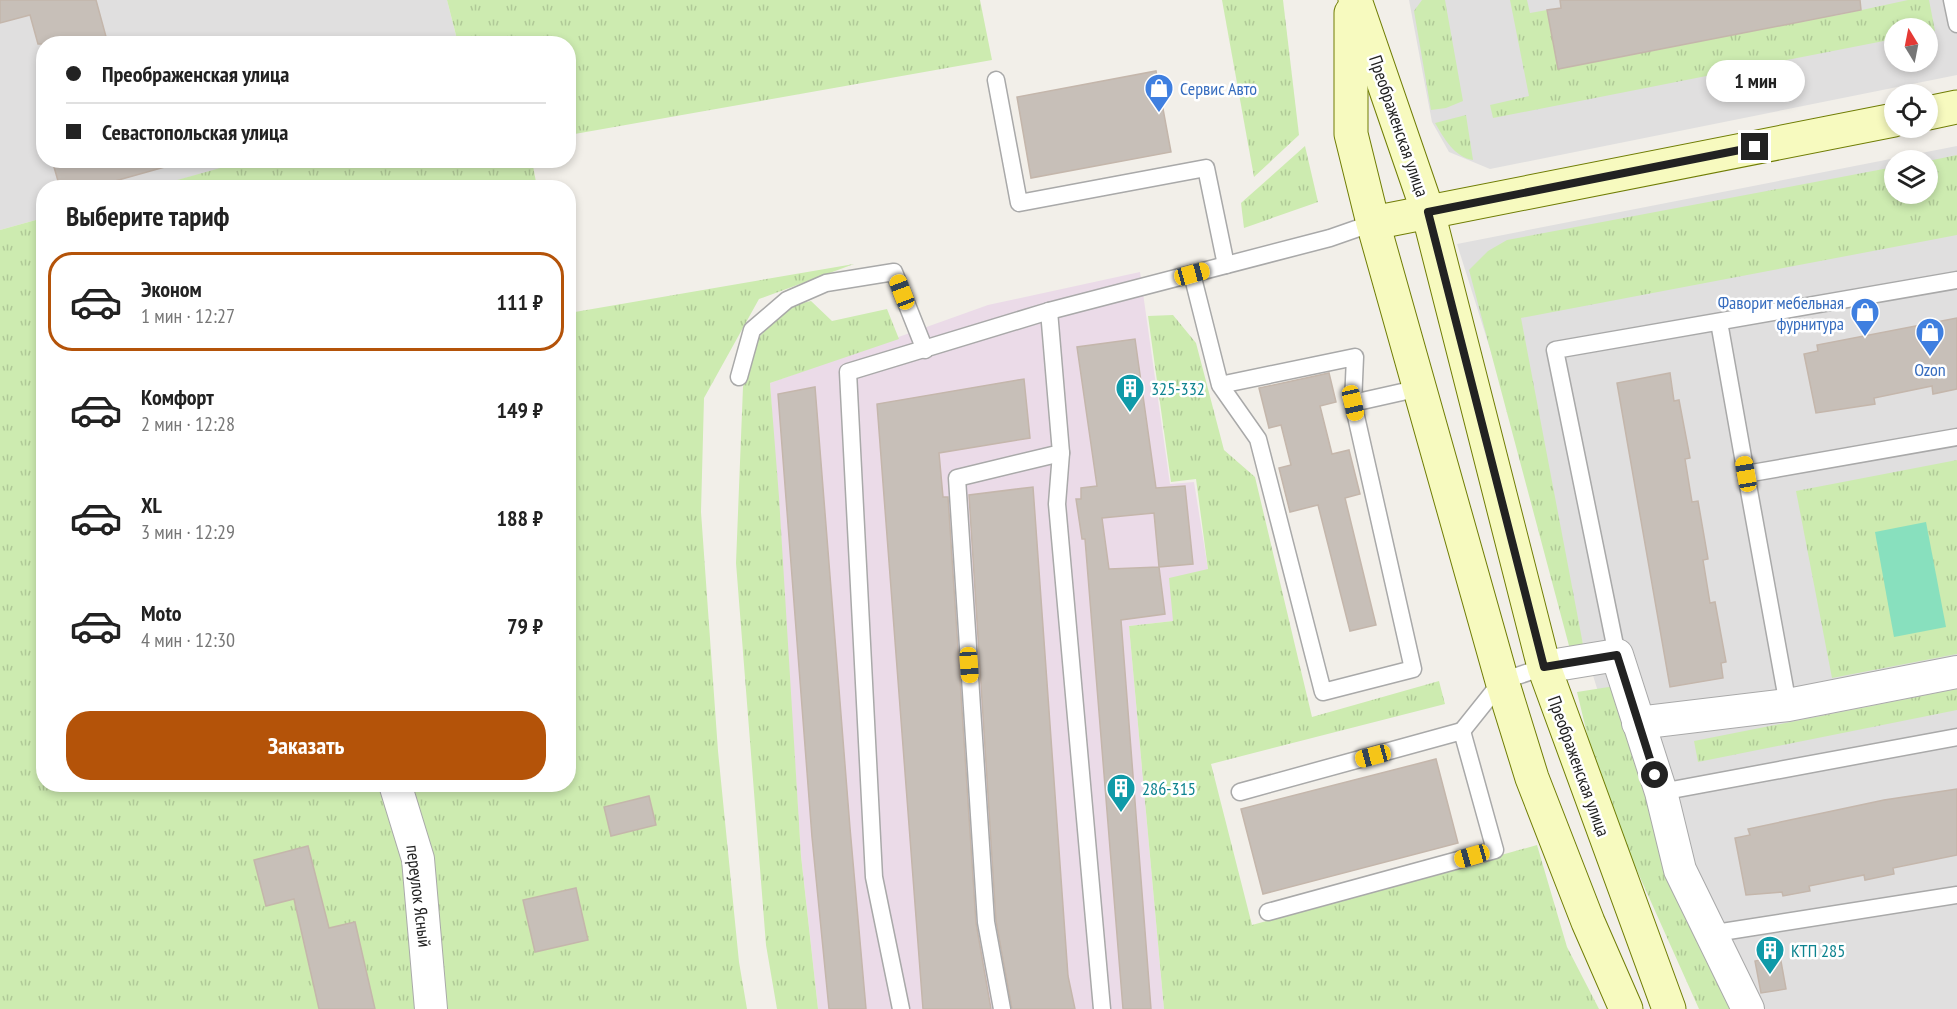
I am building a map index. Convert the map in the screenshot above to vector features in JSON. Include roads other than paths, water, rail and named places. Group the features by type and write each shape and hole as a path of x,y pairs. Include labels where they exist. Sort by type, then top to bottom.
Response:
{"main road":[{"name":"Преображенская улица","path":"1353,0 1428,212 1544,667 1669,1009"},
{"name":"Преображенская улица","path":"1353,0 1351,134 1373,223 1502,681 1532,778 1588,922 1626,1009"},
{"path":"1938,111 1957,107"},
{"path":"1373,223 1884,122"}],"street":[{"path":"1544,667 1617,655 1661,792 1680,870 1709,934 1748,1009"},
{"path":"1638,723 1788,705 1957,672"},
{"name":"переулок Ясный","path":"397,792 418,859 431,1009"}],"lane":[{"path":"1952,0 1957,24"},
{"path":"996,80 1019,203 1206,168 1226,265"},
{"path":"901,1009 874,877 848,372 1049,311 1330,238 1373,223"},
{"path":"739,377 752,330 787,300 825,283 894,272 925,350"},
{"path":"1192,274 1220,385 1258,439 1323,692 1413,669 1353,403 1355,357 1220,385"},
{"path":"1617,655 1555,350 1957,280"},
{"path":"1049,311 1061,453 1057,504 1102,1009"},
{"path":"1719,321 1788,705"},
{"path":"1353,403 1420,388"},
{"path":"1746,474 1957,437"},
{"path":"1002,1009 986,922 957,478 1061,453"},
{"path":"1240,792 1462,731 1502,681 1544,667"},
{"path":"1268,912 1495,850 1462,731"},
{"path":"1661,792 1957,737"},
{"path":"1709,934 1957,895"}],"place":[{"name":"Сервис Авто","path":"1159,114"},
{"name":"Фаворит мебельная фурнитура","path":"1865,338"},
{"name":"Ozon","path":"1930,358"},
{"name":"325-332","path":"1130,414"},
{"name":"286-315","path":"1121,814"},
{"name":"КТП 285","path":"1770,976"}]}
